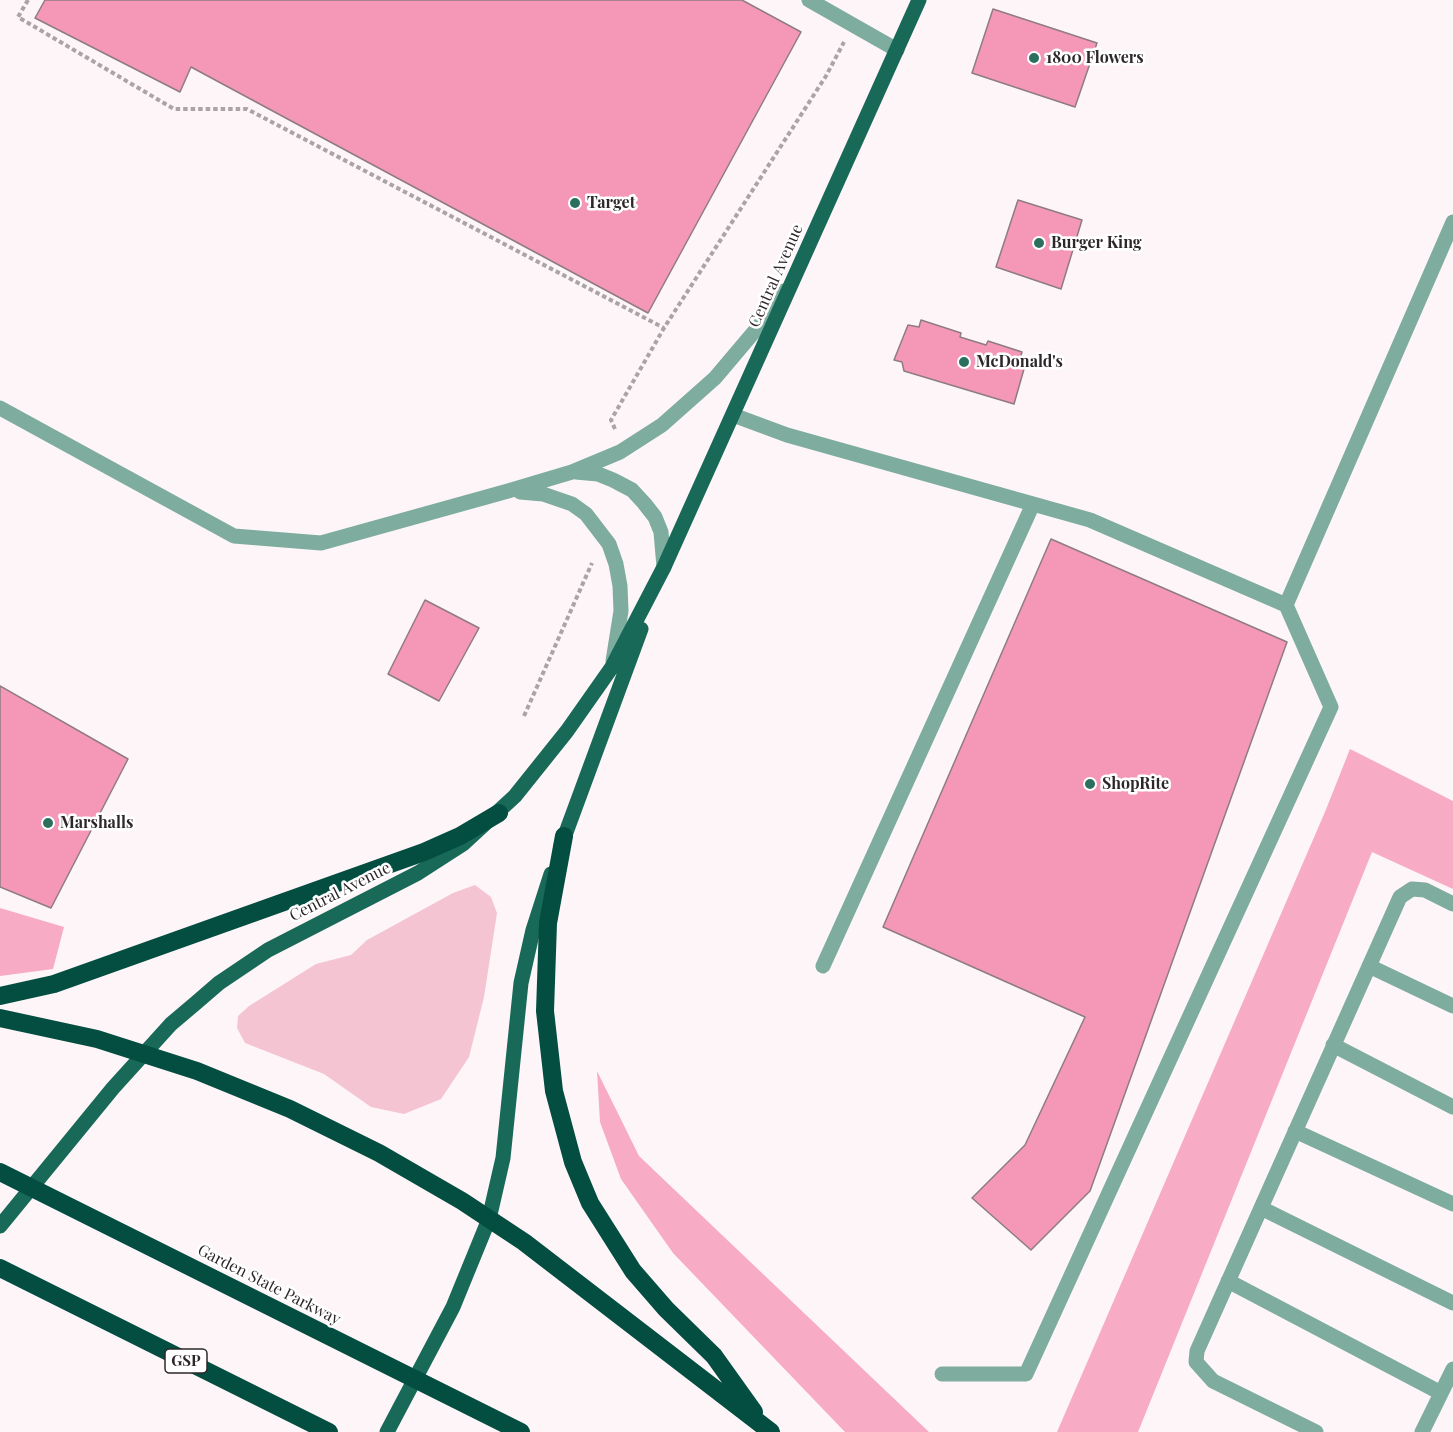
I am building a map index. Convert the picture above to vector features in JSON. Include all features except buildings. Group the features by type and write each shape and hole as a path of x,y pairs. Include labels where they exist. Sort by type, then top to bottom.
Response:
{"highway":[{"path":"0,996 54,984 424,852 460,836 499,813"},
{"path":"564,836 548,923 545,1011 554,1091 573,1162 590,1203 633,1271 666,1309 714,1356 766,1428"},
{"path":"0,1018 97,1039 144,1053 197,1071 337,1131 426,1179 524,1242 766,1428"},
{"name":"Garden State Parkway","path":"0,1172 521,1432"},
{"name":"GSP","path":"0,1268 329,1432"}],"main road":[{"name":"Central Avenue","path":"0,1226 144,1053 171,1024 244,965 290,938 435,862 463,844 499,813 549,755 612,667 664,567 919,0"},
{"name":"Central Avenue","path":"387,1432 457,1297 489,1219 503,1158 521,982 533,930 564,836 664,567"}],"lane":[{"path":"809,0 897,50"},
{"path":"1286,605 1453,222"},
{"path":"0,408 234,536 321,543 572,472 620,453 662,425 715,378 759,326 798,271"},
{"path":"733,415 787,435 1090,519 1286,605 1331,707 1026,1374 942,1374"},
{"path":"572,472 598,474 613,480 632,490 644,502 655,517 661,532 664,567"},
{"path":"508,491 543,494 572,504 586,514 609,544 616,564 621,603 612,667"},
{"path":"824,966 1033,504"},
{"path":"1316,1432 1213,1381 1196,1362 1197,1351 1400,897 1412,889 1425,890 1453,904"},
{"path":"1369,966 1453,1006"},
{"path":"1334,1045 1453,1107"},
{"path":"1295,1131 1453,1204"},
{"path":"1261,1208 1453,1303"},
{"path":"1228,1281 1441,1394"},
{"path":"1422,1432 1453,1369"}],"path":[{"path":"28,0 18,17 174,109 247,109 664,328 825,76 853,25"}],"shaded area":[{"path":"1350,749 1453,801 1453,889 1372,852 1138,1432 1057,1432 1325,812"},
{"path":"475,885 491,897 497,913 484,997 469,1057 441,1099 404,1114 371,1107 324,1074 245,1043 237,1028 238,1016 249,1006 316,964 351,955 367,940 453,893"},
{"path":"0,908 64,927 53,969 0,976"},
{"path":"597,1071 639,1156 929,1432 845,1432 673,1253 621,1179 600,1122"}],"place":[{"name":"1800 Flowers","path":"1034,58"},
{"name":"Target","path":"575,203"},
{"name":"Burger King","path":"1039,243"},
{"name":"McDonald's","path":"964,362"},
{"name":"ShopRite","path":"1090,784"},
{"name":"Marshalls","path":"48,823"}]}
